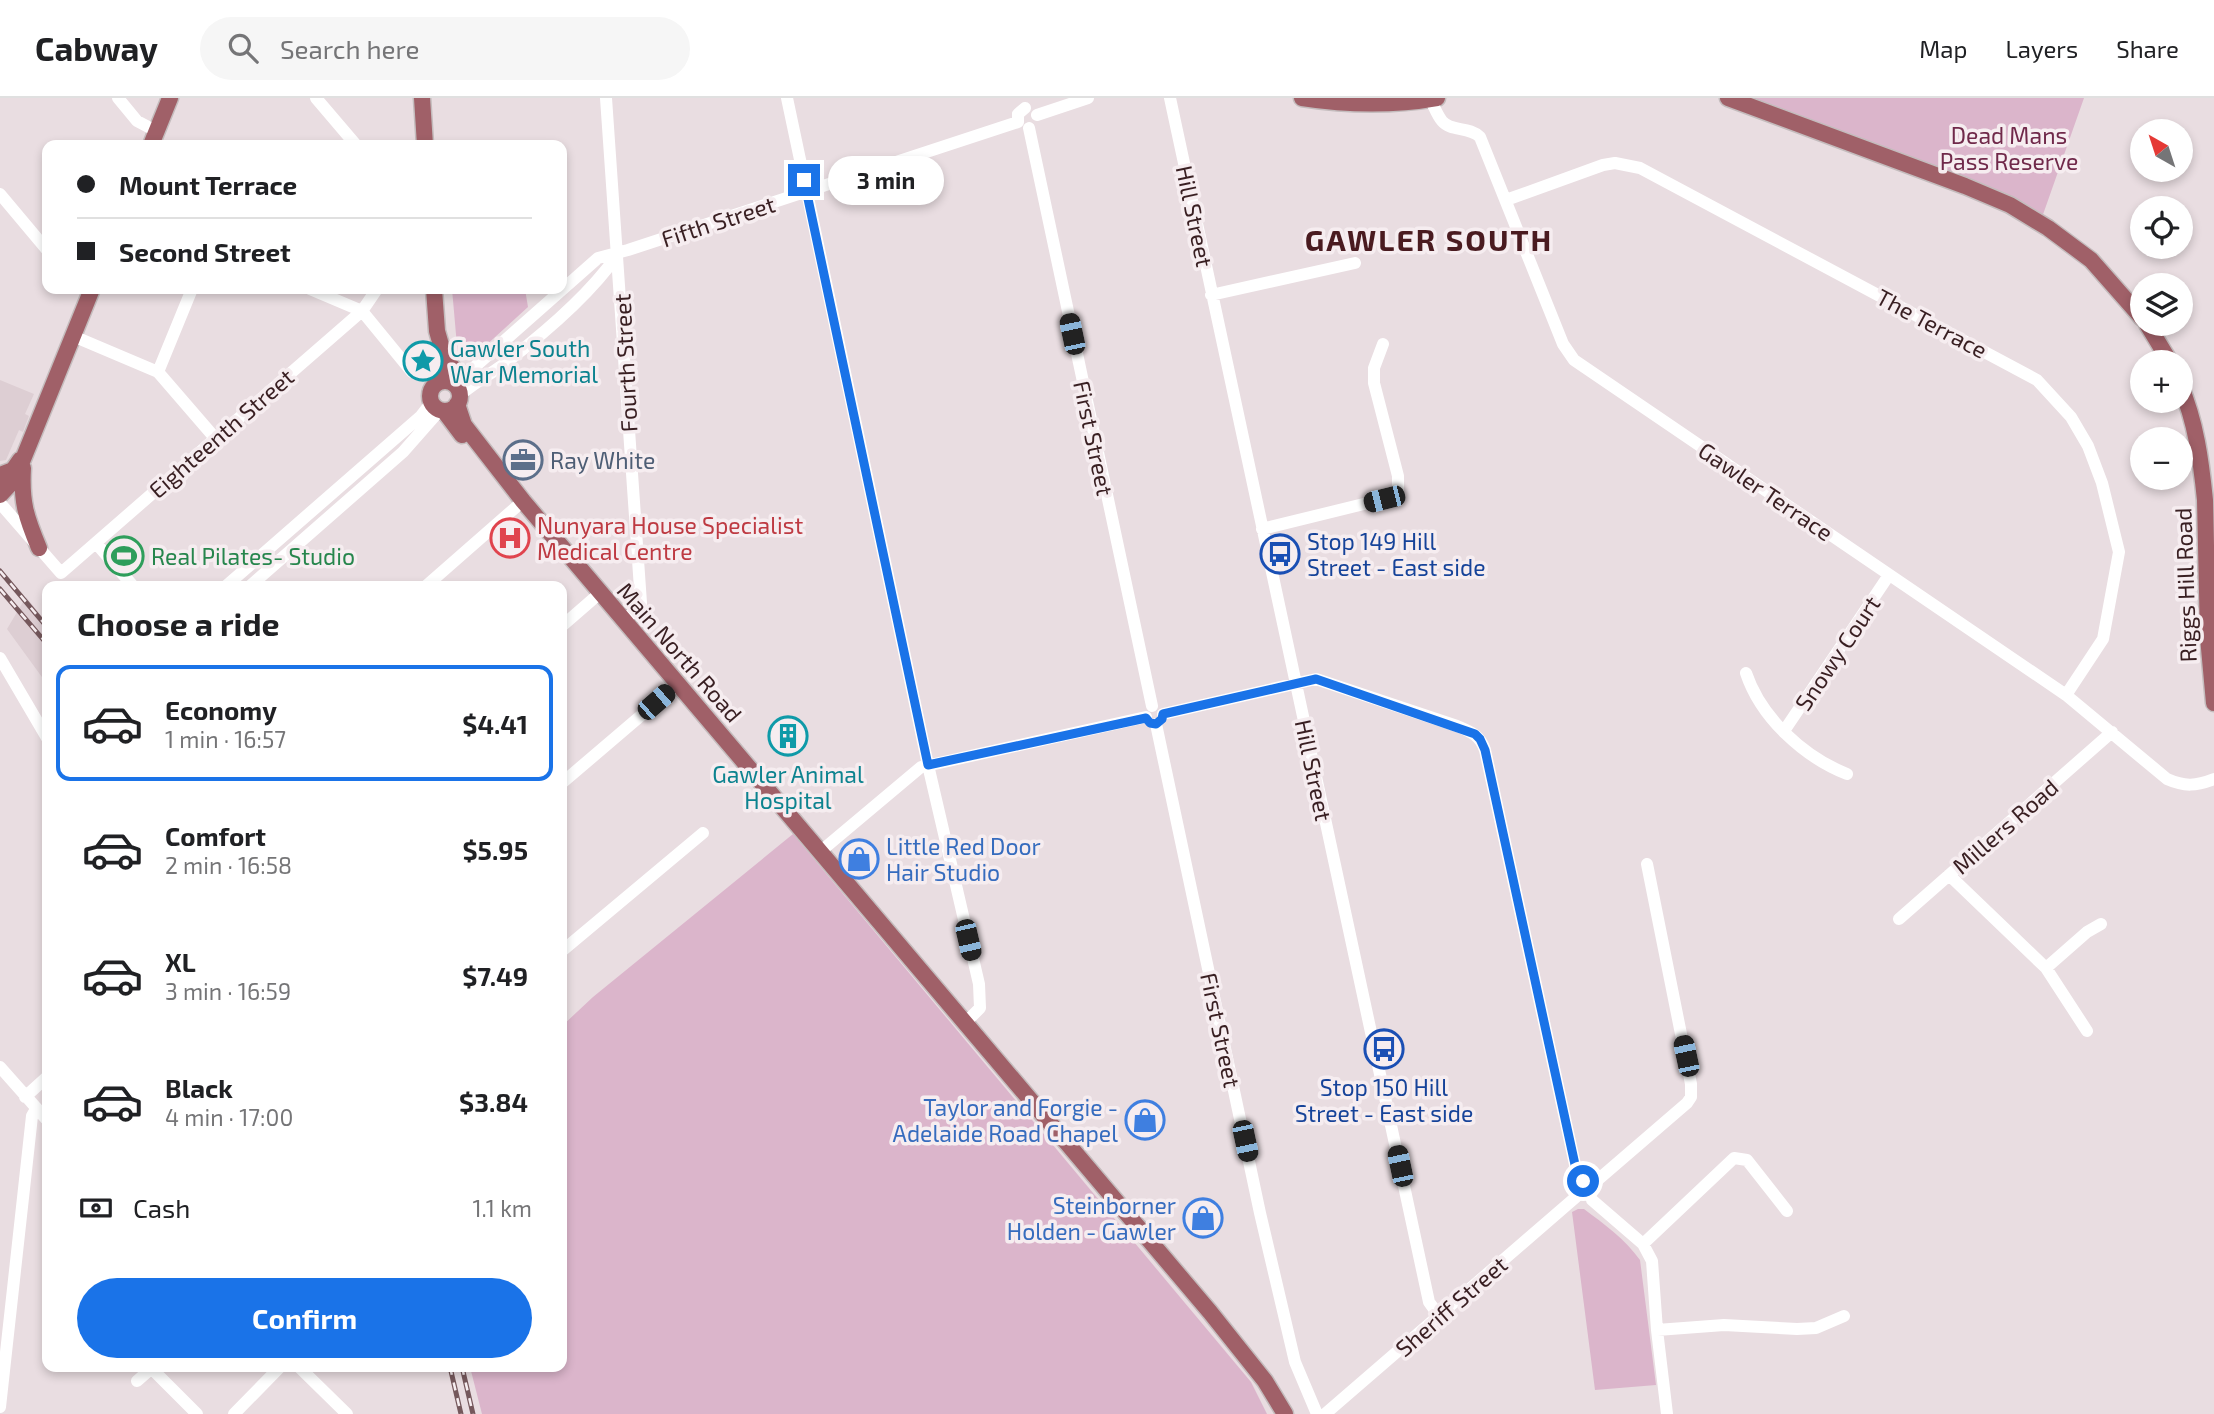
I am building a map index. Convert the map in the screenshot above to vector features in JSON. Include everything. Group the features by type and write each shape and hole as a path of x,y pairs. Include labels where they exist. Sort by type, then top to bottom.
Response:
{"main road":[{"path":"154,140 170,98"},
{"path":"422,98 425,140"},
{"path":"1302,98 1336,104 1434,99"},
{"path":"1728,98 2010,205 2048,228 2091,260 2130,304"},
{"path":"0,495 15,480 73,336 86,294"},
{"path":"434,294 446,396"},
{"path":"437,331 434,349 446,396"},
{"path":"442,357 457,372 467,374"},
{"name":"Main North Road","path":"446,396 459,432 523,501 966,1022 1230,1336 1265,1381 1285,1414"},
{"name":"Riggs Hill Road","path":"2188,413 2199,450 2205,500 2208,637 2214,703"},
{"path":"0,475 13,470 24,455"},
{"path":"24,455 21,492 27,519 39,548"}],"street":[{"path":"118,98 151,140"},
{"path":"316,98 352,140"},
{"name":"Fourth Street","path":"606,98 641,603 623,621"},
{"path":"787,98 928,765 981,998 980,1008 966,1022"},
{"path":"1037,115 1088,98"},
{"name":"Hill Street","path":"1170,98 1429,1302 1438,1316"},
{"name":"Gawler Terrace","path":"1434,99 1443,123 1471,130 1480,137 1563,344 1574,360 2066,695 2167,779 2182,785 2200,785 2214,779"},
{"path":"1024,103 1037,115 1034,125 1023,125 1018,114 1024,103"},
{"name":"Fifth Street","path":"567,285 598,258 618,254 1023,125"},
{"name":"First Street","path":"1023,125 1154,715 1257,1200 1295,1362 1317,1414"},
{"name":"The Terrace","path":"1506,200 1603,165 1615,163 1640,168 2036,380 2071,417 2088,446 2102,483 2119,552 2103,639 2066,695"},
{"path":"0,194 42,244"},
{"path":"232,581 446,396 498,369 603,276 618,254"},
{"path":"1211,295 1355,263"},
{"path":"158,372 190,294"},
{"path":"322,294 362,311 412,372"},
{"name":"Eighteenth Street","path":"39,548 61,573 362,311 374,294"},
{"name":"Fifth Street","path":"446,396 557,294"},
{"path":"73,336 158,372 215,438"},
{"path":"1262,529 1384,499 1398,489 1398,476 1374,383 1374,369 1383,344"},
{"path":"256,581 403,452 446,396"},
{"path":"432,581 523,501"},
{"path":"0,503 39,548"},
{"path":"96,542 129,581"},
{"name":"Snowy Court","path":"1784,731 1889,575"},
{"path":"567,621 600,593"},
{"path":"0,658 42,729"},
{"name":"Snowy Court","path":"1746,673 1752,692 1789,738 1847,775"},
{"path":"821,851 921,767 1295,683 1316,679 1457,726 1475,734 1485,750 1579,1183 1575,1190 1577,1197 1584,1202 1592,1200 1596,1193 1593,1184 1586,1181 1579,1183"},
{"path":"567,779 678,684"},
{"name":"Millers Road","path":"1899,919 2112,733"},
{"path":"567,945 703,833"},
{"path":"1593,1184 1691,1097 1691,1084 1647,864"},
{"path":"1949,875 2046,968 2087,1031"},
{"path":"2046,968 2087,932 2101,924"},
{"path":"0,1068 42,1115"},
{"path":"25,1097 42,1082"},
{"path":"0,1407 32,1116 36,1109"},
{"path":"1643,1244 1734,1158 1747,1160 1787,1211"},
{"name":"Sheriff Street","path":"1325,1414 1577,1197"},
{"path":"1592,1200 1643,1244 1652,1261 1667,1414"},
{"path":"1657,1330 1724,1325 1816,1328 1844,1316"},
{"path":"137,1381 147,1372"},
{"path":"156,1372 197,1414"},
{"path":"233,1414 275,1372"},
{"path":"304,1372 347,1414"}],"shaded area":[{"path":"0,380 34,394 25,414 29,416 23,432 19,430 6,460 0,461"},
{"path":"26,597 42,617 42,677 7,629"}],"green space":[{"name":"Dead Mans Pass Reserve","path":"1728,98 2084,98 2040,223"},
{"path":"452,294 526,294 528,307 472,358 458,357"},
{"path":"793,834 1251,1382 1267,1414 482,1414 471,1372 567,1372 567,1021 593,997"},
{"path":"1584,1209 1607,1226 1640,1260 1656,1385 1595,1390 1572,1212"}],"railway":[{"path":"0,571 42,621"},
{"path":"0,589 42,638"},
{"path":"451,1372 461,1414"},
{"path":"463,1372 473,1414"}],"place":[{"name":"Gawler South War Memorial","path":"423,361"},
{"name":"Ray White","path":"523,460"},
{"name":"Nunyara House Specialist Medical Centre","path":"510,538"},
{"name":"Stop 149 Hill Street - East side","path":"1280,554"},
{"name":"Real Pilates- Studio","path":"124,556"},
{"name":"Gawler Animal Hospital","path":"788,736"},
{"name":"Little Red Door Hair Studio","path":"859,859"},
{"name":"Stop 150 Hill Street - East side","path":"1384,1049"},
{"name":"Taylor and Forgie - Adelaide Road Chapel","path":"1145,1120"},
{"name":"Steinborner Holden - Gawler","path":"1203,1218"}],"district":[{"name":"GAWLER SOUTH","path":"1429,239"}],"route":[{"path":"804,180 928,765 1146,718 1150,723 1156,724 1160,722 1163,714 1316,679 1475,734 1485,750 1579,1183 1583,1181"}]}
